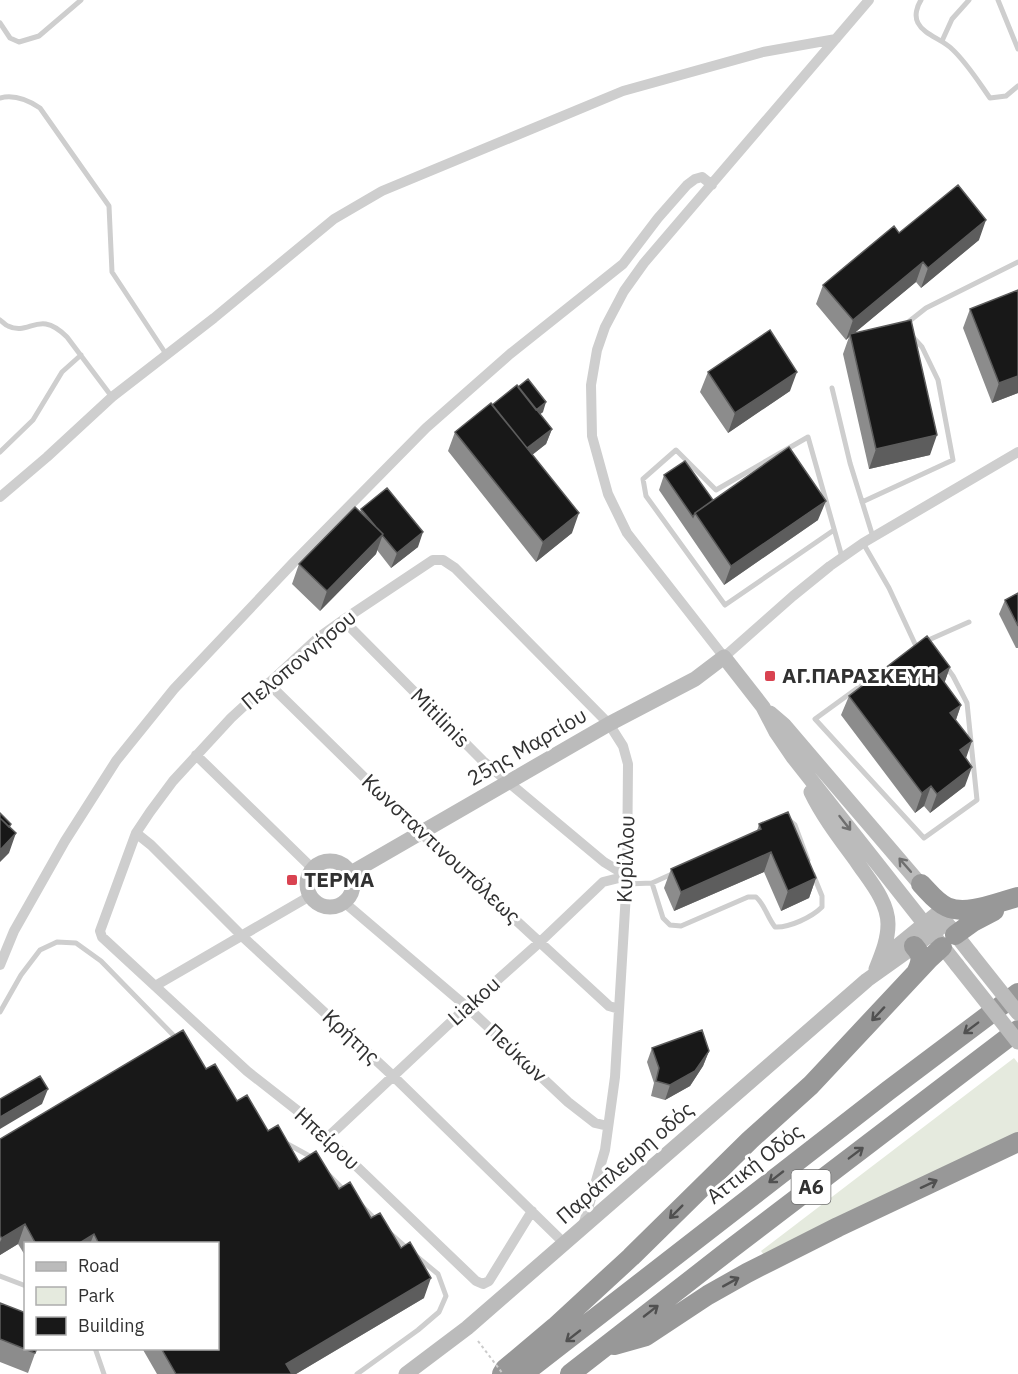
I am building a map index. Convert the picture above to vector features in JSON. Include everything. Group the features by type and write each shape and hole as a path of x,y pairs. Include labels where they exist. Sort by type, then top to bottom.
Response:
{"highway":[{"path":"921,884 941,903 957,910 970,910 1018,898"},
{"path":"502,1374 631,1257 744,1145 811,1085 917,971 940,929 973,922 1018,898"},
{"path":"914,946 921,955 917,971"},
{"name":"Αττική Οδός","path":"523,1374 1018,993"},
{"name":"Α6","path":"570,1374 1018,1030"},
{"path":"605,1347 646,1336 708,1295 747,1273 838,1227 1018,1142"}],"street":[{"path":"869,0 644,263 624,291 605,327 597,350 591,385 592,436 608,494 627,533 763,707 829,824 878,893 885,908 888,923 885,946 872,974"},
{"path":"0,497 112,397 214,318 334,219 382,191 623,91 764,52 836,39"},
{"path":"0,965 14,932 72,831 116,761 174,689 293,563 426,428 510,354 623,264 687,184 702,177 712,185"},
{"path":"724,657 793,596 863,543 1018,452"},
{"name":"Πελοποννήσου","path":"102,937 100,931 136,834 173,781 196,755 231,718 319,637 433,560 443,560"},
{"name":"Κυρίλλου","path":"443,560 463,577 609,724 623,746 628,764 626,880 615,1077 605,1150 582,1229"},
{"name":"Mitilinis","path":"343,620 483,761 626,880"},
{"name":"25ης Μαρτίου","path":"351,873 609,724 695,679 724,657"},
{"name":"Κωνσταντινουπόλεως","path":"268,683 421,833 609,1006 619,1009"},
{"path":"763,707 784,725 921,884 957,965 1018,1042"},
{"path":"196,755 313,869"},
{"path":"793,757 940,929 971,954 1018,1013"},
{"name":"Κρήτης","path":"136,834 151,845 242,936 393,1076 564,1243"},
{"path":"333,861 344,865 351,873 354,884 352,894 345,903 326,908 316,903 310,896 307,886 308,877 313,869 322,862 333,861"},
{"name":"Liakou","path":"327,1138 603,882 626,880"},
{"path":"155,986 310,896"},
{"name":"Πεύκων","path":"345,903 467,1007 568,1102 595,1123 608,1126"},
{"name":"Παράπλευρη οδός","path":"406,1374 467,1328 872,974 940,929"},
{"name":"Παράπλευρη οδός","path":"872,974 891,952 940,929"},
{"name":"Ηπείρου","path":"102,937 247,1071 298,1111 476,1281 483,1284 489,1281 532,1211"}],"lane":[{"path":"0,23 10,38 20,42 39,36 81,0"},
{"path":"921,0 917,8 916,21 925,31 952,48 990,98 1006,96 1018,86"},
{"path":"942,41 952,19 969,0"},
{"path":"998,0 1018,49"},
{"path":"0,98 17,97 40,108 109,206 112,272 166,354"},
{"path":"903,327 926,308 1018,262"},
{"path":"0,320 8,326 17,328 39,323 49,324 59,329 112,397"},
{"path":"862,502 953,460 938,380 922,347 909,333"},
{"path":"0,452 33,420 62,372 81,355"},
{"path":"832,388 850,463 873,537"},
{"path":"834,530 725,605 646,496 643,479 676,450 716,490 807,437 834,530 842,558"},
{"path":"863,543 889,588 916,646"},
{"path":"907,653 916,646 969,622"},
{"path":"928,640 934,650"},
{"path":"888,666 815,719 924,838 977,800 967,703 941,658"},
{"path":"652,883 663,918 670,925 681,926 748,897 756,897 761,901 774,927 783,928 815,913 822,907 822,896 795,825 788,820 779,821"},
{"path":"626,880 652,883 683,868"},
{"path":"0,1012 21,975 40,951 57,942 76,943 101,961 182,1045"},
{"path":"279,1138 314,1158 349,1194"},
{"path":"357,1202 438,1274 446,1296 439,1312 357,1374"},
{"path":"0,1276 24,1285"},
{"path":"96,1350 104,1374"}],"path":[{"path":"478,1341 502,1374"}],"green space":[{"path":"1014,1058 1018,1063 1018,1135 766,1258 761,1251"}],"building":[{"path":"958,185 986,220 928,268 923,262 853,320 823,285 894,226 899,233"},
{"path":"1018,290 1018,376 999,383 970,309"},
{"path":"911,320 937,435 876,449 850,334"},
{"path":"770,330 797,372 735,413 708,372"},
{"path":"528,379 546,402 536,410 518,387"},
{"path":"517,385 552,429 527,448 492,405"},
{"path":"491,403 579,513 543,542 455,432"},
{"path":"789,447 826,501 731,566 695,513"},
{"path":"685,461 713,500 693,517 664,475"},
{"path":"387,488 423,532 397,553 361,509"},
{"path":"355,507 383,534 327,591 299,564"},
{"path":"1018,593 1018,626 1005,600"},
{"path":"927,636 950,667 939,675 961,705 950,713 972,741 960,750 972,767 937,794 931,786 922,793 849,696"},
{"path":"788,812 816,878 788,891 771,852 681,892 671,869 761,829 759,824"},
{"path":"0,813 11,824 9,827 0,818"},
{"path":"0,818 16,833 0,850"},
{"path":"183,1030 206,1069 215,1064 237,1101 247,1095 268,1131 278,1125 299,1162 316,1151 339,1189 350,1182 371,1218 380,1213 401,1248 410,1242 431,1278 286,1364 292,1374 176,1374 162,1350 219,1350 219,1242 98,1242 94,1234 81,1242 35,1242 25,1224 2,1238 0,1236 0,1139"},
{"path":"702,1030 709,1051 695,1071 670,1085 656,1081 659,1068 652,1048"},
{"path":"40,1076 48,1089 0,1117 0,1099"},
{"path":"0,1303 24,1312 24,1349 0,1339"}],"place":[{"name":"ΑΓ.ΠΑΡΑΣΚΕΥΗ","path":"770,676"},
{"name":"ΤΕΡΜΑ","path":"292,880"}]}
